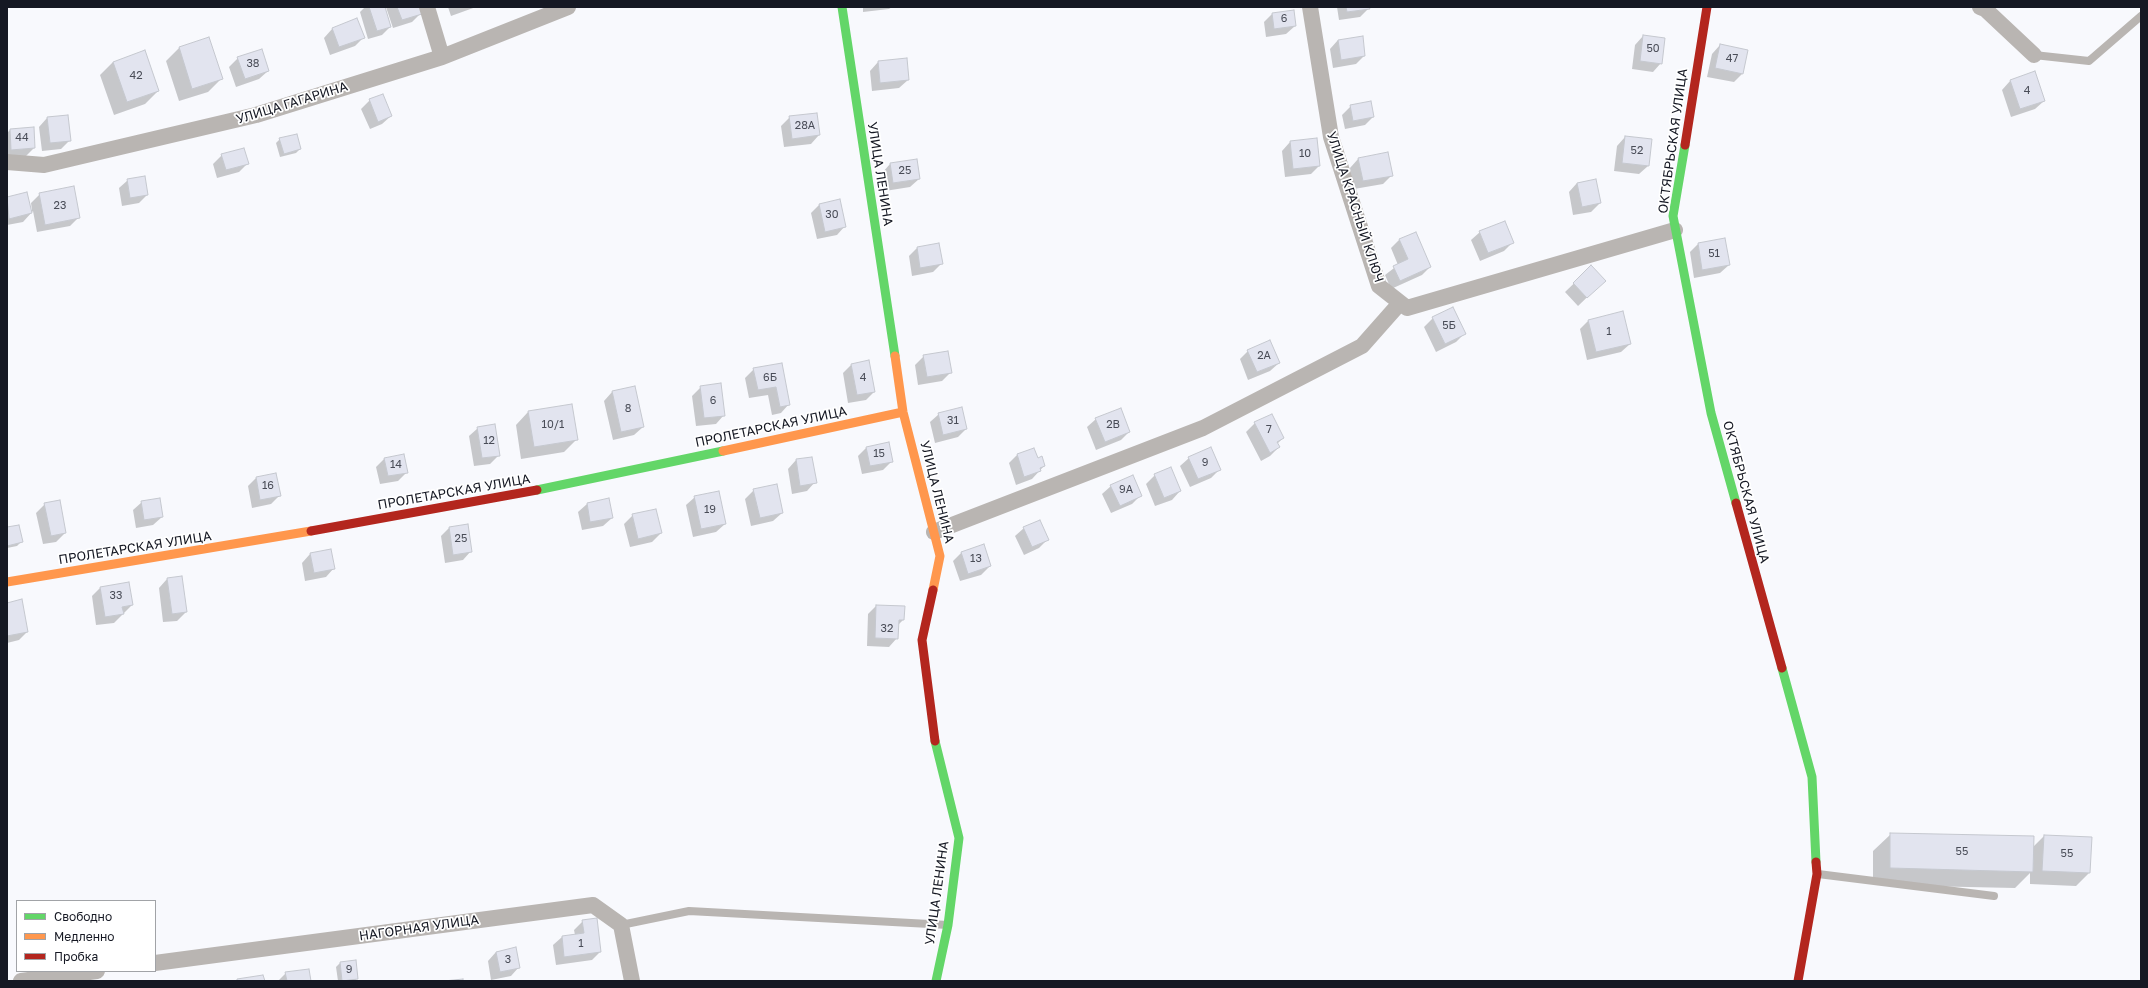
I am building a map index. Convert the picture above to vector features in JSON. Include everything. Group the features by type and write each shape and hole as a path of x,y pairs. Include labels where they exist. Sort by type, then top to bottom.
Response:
{"street":[{"path":"427,7 442,57"},
{"name":"УЛИЦА ГАГАРИНА","path":"7,162 44,164 256,115 442,57 568,7"},
{"name":"УЛИЦА ЛЕНИНА","path":"842,7 903,412 940,556 922,640 937,753 959,838 948,925 936,981"},
{"name":"УЛИЦА КРАСНЫЙ КЛЮЧ","path":"1310,7 1331,137 1379,286 1400,303"},
{"name":"ОКТЯБРЬСКАЯ УЛИЦА","path":"1707,7 1673,216 1711,413 1812,777 1817,874 1798,981"},
{"path":"1980,7 1985,9 2034,55"},
{"path":"934,532 1203,428 1362,346 1400,303 1407,308 1675,230"},
{"name":"ПРОЛЕТАРСКАЯ УЛИЦА","path":"7,582 229,546 549,488 903,412"},
{"name":"НАГОРНАЯ УЛИЦА","path":"156,963 593,905 621,925"},
{"path":"621,925 632,981"},
{"path":"21,981 89,972"}],"lane":[{"path":"2034,55 2088,61 2141,16"},
{"path":"1817,874 1994,896"},
{"path":"621,925 689,911 948,925"}],"building":[{"path":"369,7 385,7 391,27 377,31"},
{"path":"397,7 420,7 422,14 402,20"},
{"path":"1346,7 1369,7 1370,9 1347,12"},
{"path":"1294,10 1296,26 1274,29 1272,13"},
{"path":"357,18 365,38 339,47 332,28"},
{"path":"1643,35 1665,38 1662,64 1640,61"},
{"path":"1363,36 1365,56 1341,60 1338,40"},
{"path":"209,37 223,79 192,89 179,47"},
{"path":"1720,44 1748,50 1743,74 1715,68"},
{"path":"262,49 269,71 245,79 237,57"},
{"path":"145,50 159,91 127,102 113,62"},
{"path":"907,58 909,80 880,83 878,61"},
{"path":"2035,71 2045,101 2020,109 2010,80"},
{"path":"383,94 392,116 378,122 369,99"},
{"path":"1371,101 1374,117 1353,121 1350,105"},
{"path":"817,113 820,135 792,139 789,116"},
{"path":"68,115 71,141 50,143 47,117"},
{"path":"34,127 35,148 11,150 10,129"},
{"path":"297,134 301,149 284,154 279,138"},
{"path":"1625,136 1652,139 1649,166 1622,163"},
{"path":"1317,138 1320,166 1293,169 1290,141"},
{"path":"244,148 249,164 226,170 221,154"},
{"path":"1388,152 1393,176 1363,181 1358,158"},
{"path":"917,159 920,179 893,183 890,163"},
{"path":"145,176 148,195 130,198 127,179"},
{"path":"1596,179 1601,203 1582,207 1577,183"},
{"path":"74,186 80,218 45,225 39,193"},
{"path":"27,192 32,213 9,219 7,197"},
{"path":"840,199 846,227 825,232 819,204"},
{"path":"1505,221 1514,243 1488,253 1479,231"},
{"path":"1416,232 1431,267 1400,281 1393,266 1408,259 1399,239"},
{"path":"1725,238 1730,265 1702,270 1698,243"},
{"path":"939,243 943,264 920,268 917,247"},
{"path":"1591,265 1606,281 1587,298 1573,283"},
{"path":"1453,307 1466,334 1445,344 1432,317"},
{"path":"1623,311 1631,344 1596,352 1588,320"},
{"path":"1270,340 1280,363 1257,372 1247,350"},
{"path":"948,351 952,373 927,377 923,355"},
{"path":"869,360 875,392 857,395 851,364"},
{"path":"782,363 790,405 780,407 776,387 758,390 753,368"},
{"path":"721,383 725,416 704,418 700,386"},
{"path":"635,386 644,427 621,432 612,391"},
{"path":"572,404 578,440 534,447 528,411"},
{"path":"962,407 967,429 943,435 938,413"},
{"path":"1121,408 1130,432 1105,442 1095,418"},
{"path":"1272,414 1284,438 1277,442 1280,447 1270,453 1254,422"},
{"path":"495,424 500,456 482,458 477,427"},
{"path":"889,442 893,462 870,466 866,447"},
{"path":"1211,447 1221,470 1198,479 1188,457"},
{"path":"1034,448 1038,458 1042,456 1045,466 1040,468 1041,471 1024,477 1017,454"},
{"path":"404,454 408,473 388,476 384,458"},
{"path":"812,457 817,483 800,486 796,459"},
{"path":"1171,467 1181,491 1164,498 1154,474"},
{"path":"276,473 281,496 260,500 256,477"},
{"path":"1133,475 1142,496 1120,506 1110,485"},
{"path":"777,484 783,513 760,518 753,489"},
{"path":"719,491 726,524 701,529 694,496"},
{"path":"160,498 163,517 144,520 141,501"},
{"path":"609,498 613,518 590,522 587,503"},
{"path":"60,500 66,533 51,536 44,503"},
{"path":"656,509 662,533 638,539 632,514"},
{"path":"1040,520 1049,540 1032,547 1023,527"},
{"path":"468,524 472,552 453,555 449,527"},
{"path":"19,525 23,542 7,546 7,527"},
{"path":"984,544 991,566 968,574 961,552"},
{"path":"331,549 335,569 314,573 310,553"},
{"path":"182,576 187,612 172,614 167,578"},
{"path":"129,582 133,605 122,607 124,614 105,617 100,587"},
{"path":"22,599 28,632 7,636 7,603"},
{"path":"876,605 905,606 904,620 899,620 898,639 875,638"},
{"path":"1890,833 2034,836 2033,872 1890,868"},
{"path":"2044,835 2092,837 2090,873 2042,871"},
{"path":"597,918 601,952 564,957 562,936 584,933 582,920"},
{"path":"516,947 520,968 500,972 496,952"},
{"path":"356,960 358,979 342,981 340,962"},
{"path":"309,969 311,981 287,981 285,972"},
{"path":"263,975 265,981 237,981 237,979"},
{"path":"463,979 463,981 444,981"}],"traffic: fast":[{"path":"842,7 895,356"},
{"path":"1685,145 1673,216 1711,413 1736,503"},
{"path":"537,490 723,451"},
{"path":"1782,668 1812,777 1816,862"},
{"path":"935,741 959,838 948,925 936,981"}],"traffic: slow":[{"path":"895,356 903,412 940,556 933,590"},
{"path":"723,451 903,412"},
{"path":"7,582 311,531"}],"traffic: jam":[{"path":"1685,145 1707,7"},
{"path":"311,531 537,490"},
{"path":"1736,503 1782,668"},
{"path":"933,590 922,640 935,741"},
{"path":"1798,981 1817,874 1816,862"}]}
